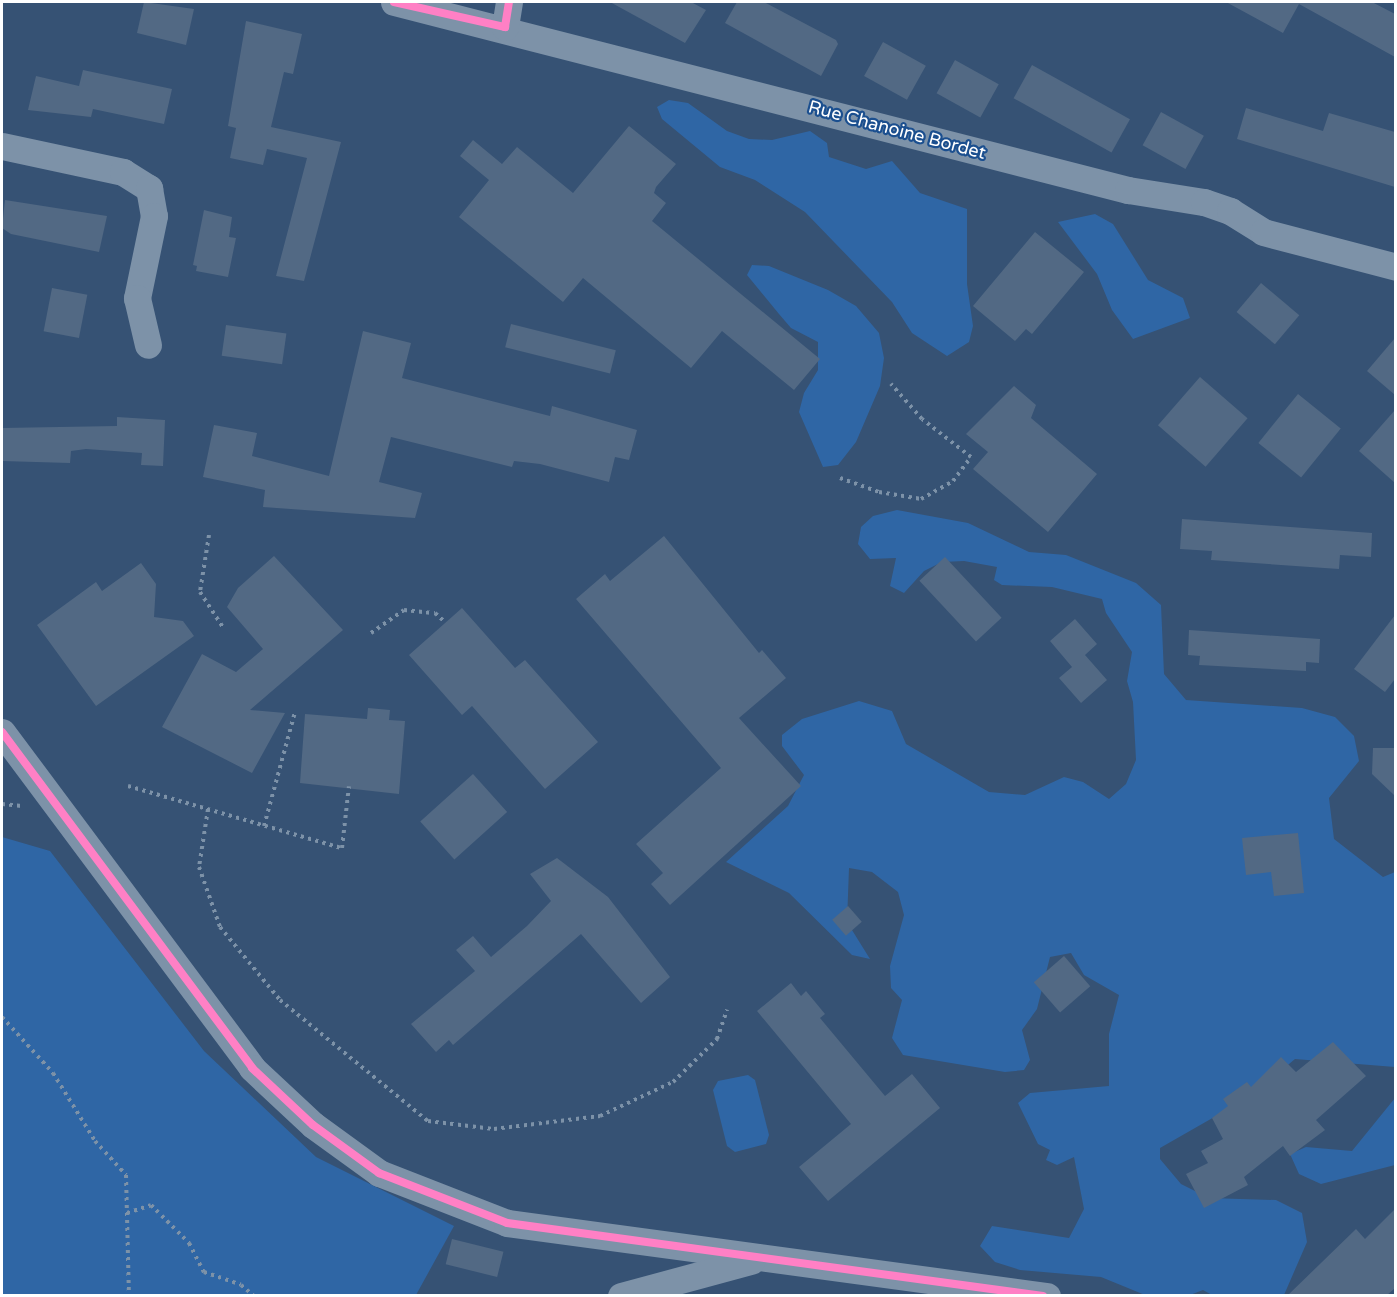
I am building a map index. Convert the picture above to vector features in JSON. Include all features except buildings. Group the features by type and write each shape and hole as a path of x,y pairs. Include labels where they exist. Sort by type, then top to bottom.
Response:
{"street":[{"name":"Rue Chanoine Bordet","path":"394,2 507,14 1128,190 1204,202 1230,211 1263,232 1395,267"},
{"path":"2,146 123,172 149,188 154,216 137,298 147,345"},
{"path":"2,732 252,1068 346,1151 379,1173 507,1223 767,1256 1047,1296"},
{"path":"621,1296 767,1256"}],"path":[{"path":"840,478 879,492 921,499 953,481 971,457 922,419 891,384"},
{"path":"209,535 200,592 224,629"},
{"path":"371,633 404,610 435,613 446,622"},
{"path":"264,826 295,712"},
{"path":"128,786 342,848 349,786"},
{"path":"208,809 199,867 220,927 280,1000 428,1121 495,1129 600,1116 673,1082 717,1039 727,1010"},
{"path":"2,1017 53,1073 95,1141 126,1175 129,1296"},
{"path":"127,1213 151,1206 189,1243 204,1272 242,1285 254,1296"}],"shaded area":[{"path":"669,100 688,103 727,131 749,139 772,140 810,131 827,143 829,157 866,169 892,161 920,193 967,209 967,284 973,326 969,342 947,356 912,333 892,302 805,212 755,180 720,167 662,119 657,107"},
{"path":"1095,214 1113,224 1148,280 1183,298 1190,318 1133,339 1112,310 1097,274 1058,222"},
{"path":"752,265 769,266 828,290 856,306 879,333 884,358 880,386 856,442 838,465 823,467 799,412 804,393 818,370 818,342 791,328 779,314 747,275"},
{"path":"897,510 968,523 1029,552 1066,555 1136,583 1161,605 1164,674 1186,700 1302,708 1335,717 1354,736 1359,761 1329,798 1334,839 1383,877 1395,872 1395,1067 1295,1059 1251,1096 1160,1148 1160,1159 1181,1184 1209,1198 1276,1200 1302,1213 1307,1242 1284,1295 1212,1295 1203,1290 1190,1295 1145,1295 1101,1277 1020,1270 995,1262 980,1246 992,1226 1069,1238 1084,1209 1074,1157 1057,1165 1046,1160 1050,1150 1038,1144 1018,1103 1030,1093 1109,1086 1109,1034 1119,995 1084,975 1071,953 1050,957 1037,1009 1022,1030 1030,1060 1024,1070 1005,1072 903,1055 892,1038 902,1000 891,988 890,966 904,915 898,892 872,872 849,868 847,922 870,959 852,955 789,893 726,862 788,806 804,775 782,746 782,735 802,719 859,701 892,711 906,744 989,792 1025,795 1064,777 1083,782 1109,799 1126,784 1136,760 1133,702 1127,681 1132,652 1106,613 1102,599 1052,587 1002,585 994,580 997,567 964,561 942,562 924,571 904,593 890,586 896,558 870,559 858,544 861,527 873,516"},
{"path":"2,837 50,851 204,1051 316,1157 454,1226 416,1295 2,1295"},
{"path":"748,1075 755,1080 769,1135 766,1144 735,1152 727,1146 713,1090 718,1081"},
{"path":"1395,1098 1395,1165 1321,1184 1299,1174 1290,1154 1306,1147 1352,1151"}],"transit line":[{"path":"394,2 505,27 509,2"},
{"path":"2,732 252,1068 313,1125 379,1173 507,1223 1043,1296"}]}
